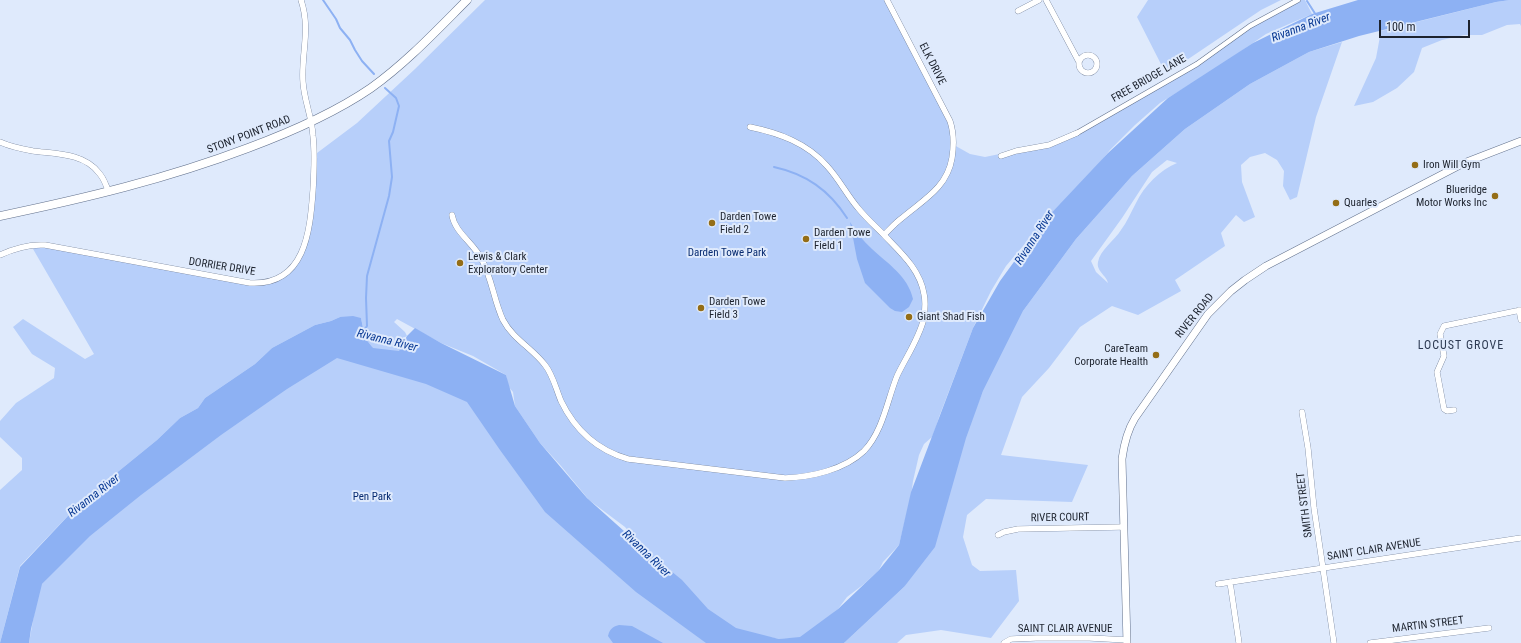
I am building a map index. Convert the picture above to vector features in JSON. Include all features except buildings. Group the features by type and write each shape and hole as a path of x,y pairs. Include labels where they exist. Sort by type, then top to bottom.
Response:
{"main road":[{"name":"STONY POINT ROAD","path":"0,216 109,192 158,179 235,153 311,123 352,100 386,77 406,60 467,0"}],"street":[{"name":"DORRIER DRIVE","path":"0,255 26,245 45,245 241,282 255,283 273,281 286,274 293,267 303,250 307,238 313,182 313,135 303,86 306,28 301,0"},
{"name":"ELK DRIVE","path":"884,235 902,218 930,197 941,185 949,171 954,138 950,121 887,0"},
{"path":"1018,11 1039,0"},
{"path":"1046,0 1079,62"},
{"name":"FREE BRIDGE LANE","path":"1002,156 1016,151 1049,145 1077,134 1197,64 1250,26 1298,0"},
{"path":"452,215 455,227 476,249 482,259 499,310 508,328 515,337 545,365 567,412 584,434 604,450 628,459 785,478 822,472 850,461 863,451 874,437 897,377 920,329 925,311 922,284 913,266 860,210 836,177 819,158 800,144 789,139 766,130 750,127"},
{"name":"RIVER ROAD","path":"1127,641 1122,459 1123,448 1129,427 1208,314 1220,301 1245,280 1266,266 1464,163 1521,141"},
{"path":"0,142 20,148 55,153 79,159 100,173 109,192"},
{"path":"1454,410 1447,411 1444,409 1437,372 1444,356 1440,334 1441,330 1444,326 1520,310 1521,320"},
{"name":"SMITH STREET","path":"1302,412 1308,448 1314,508 1334,643"},
{"name":"RIVER COURT","path":"998,535 1018,529 1124,527"},
{"name":"SAINT CLAIR AVENUE","path":"1218,584 1521,538"},
{"path":"1230,582 1239,643"},
{"name":"MARTIN STREET","path":"1370,643 1489,628"},
{"name":"SAINT CLAIR AVENUE","path":"1004,642 1011,639 1036,638 1090,638 1127,641"}],"green space":[{"name":"Darden Towe Park","path":"485,0 887,0 949,117 954,145 970,154 985,157 1043,145 1067,136 1185,71 1242,31 1297,0 1305,0 1312,14 1266,34 1211,72 1160,103 1110,150 1098,165 1040,226 1006,266 991,291 973,328 932,437 924,444 919,455 899,545 883,562 879,570 847,597 838,609 803,638 779,639 725,628 647,553 625,527 589,500 540,443 515,406 513,392 508,386 506,375 473,356 441,343 397,319 394,322 405,332 407,336 401,339 399,344 403,349 399,351 458,377 717,643 29,643 39,587 82,542 135,494 309,362 372,347 365,338 361,318 340,317 315,325 272,348 255,364 205,398 198,408 180,418 157,440 82,501 20,566 0,643 0,490 22,470 22,458 0,437 0,421 16,403 54,378 55,368 32,354 13,327 23,319 85,359 94,354 33,249 46,243 257,283 283,274 293,264 306,236 311,202 313,156 357,123 415,69"},
{"path":"1148,0 1281,0 1261,10 1166,74 1137,17"},
{"path":"1521,0 1521,26 1520,24 1507,25 1482,35 1464,35 1442,40 1422,48 1414,72 1397,88 1373,102 1354,106 1376,58 1381,31 1496,2"},
{"path":"1342,42 1316,117 1297,197 1290,200 1283,186 1284,171 1277,160 1265,153 1250,157 1241,165 1242,182 1255,217 1244,222 1236,215 1221,233 1225,246 1175,280 1181,291 1138,315 1112,306 1080,327 1049,368 1022,397 1001,455 1088,465 1072,502 986,499 967,515 963,537 972,565 980,571 1016,570 1019,601 991,638 941,630 906,635 897,643 844,643 904,587 983,391 1023,311 1076,239 1132,176 1185,129 1250,84 1309,52","holes":["1167,160 1177,163 1159,174 1143,191 1123,227 1099,258 1098,265 1100,271 1108,283 1096,272 1091,261 1122,218 1152,172"]}],"water":[{"name":"Rivanna River","path":"1358,0 1510,0 1496,2 1359,36 1309,52 1250,84 1185,129 1132,176 1076,239 1023,311 983,391 966,438 935,547 904,587 844,643 706,643 636,592 545,512 467,402 426,384 337,358 287,389 221,435 141,495 90,536 42,584 29,643 0,643 20,567 82,501 157,440 180,418 198,408 205,398 255,364 272,348 315,325 340,317 353,316 361,318 365,338 373,348 399,351 407,336 415,328 441,343 506,375 515,406 540,443 587,498 643,548 682,580 708,609 736,628 779,639 800,637 838,609 879,570 899,545 911,492 973,328 1000,281 1043,222 1108,153 1168,98 1253,43 1312,14"},
{"path":"850,222 866,243 897,271 907,284 913,299 909,307 902,312 895,311 890,308 865,283 857,259"},
{"path":"619,625 632,626 663,643 613,643 608,636 612,629"}],"waterway":[{"path":"323,0 336,19 340,28 350,40 362,61 374,74"},
{"name":"Rivanna River","path":"1307,1 1316,15"},
{"name":"Rivanna River","path":"362,333 367,326 367,276 389,196 392,177 389,141 393,132 399,106 396,98 385,88"},
{"path":"774,167 796,174 816,185 832,199 847,218"}],"place":[{"name":"Iron Will Gym","path":"1415,165"},
{"name":"Blueridge Motor Works Inc","path":"1495,196"},
{"name":"Quarles","path":"1336,203"},
{"name":"Darden Towe Field 2","path":"712,223"},
{"name":"Darden Towe Field 1","path":"806,239"},
{"name":"Lewis & Clark Exploratory Center","path":"460,263"},
{"name":"Darden Towe Field 3","path":"701,308"},
{"name":"Giant Shad Fish","path":"909,317"},
{"name":"CareTeam Corporate Health","path":"1156,355"}],"district":[{"name":"LOCUST GROVE","path":"1461,346"}],"park label":[{"name":"Pen Park","path":"372,497"}]}
